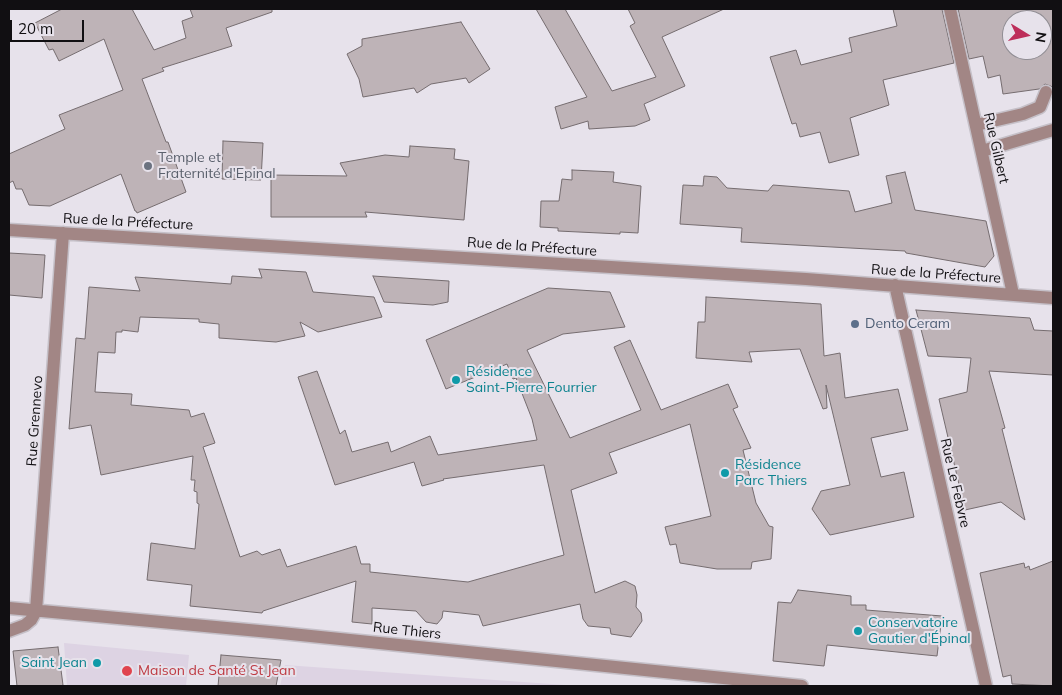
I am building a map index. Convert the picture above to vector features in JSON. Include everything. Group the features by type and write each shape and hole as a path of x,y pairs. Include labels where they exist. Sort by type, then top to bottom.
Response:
{"street":[{"name":"Rue Gilbert","path":"950,9 1013,294"},
{"path":"976,125 1023,114 1040,107 1046,92"},
{"path":"982,151 1053,130"},
{"name":"Rue de la Préfecture","path":"9,230 895,285 1053,298"},
{"name":"Rue Grennevo","path":"36,611 63,233"},
{"name":"Rue Le Febvre","path":"895,285 986,686"},
{"name":"Rue Thiers","path":"9,608 281,633 802,686"},
{"path":"9,632 25,626 36,611"}],"shaded area":[{"name":"Maison de Santé St Jean","path":"64,643 189,655 186,686 67,686"},
{"path":"285,665 579,686 280,686"}],"building":[{"path":"62,9 132,9 154,50 186,38 182,21 193,17 190,9 272,9 272,12 226,28 232,46 162,68 164,71 142,79 186,192 137,213 121,174 50,206 29,205 22,189 16,189 13,181 9,183 9,154 65,129 59,115 123,90 104,39 59,61 53,49 49,50 35,23"},
{"path":"536,9 565,9 612,91 656,77 630,26 635,23 628,9 724,9 662,37 685,86 644,104 650,120 635,126 589,129 588,121 561,129 555,107 587,97"},
{"path":"893,9 942,9 954,63 883,80 889,105 850,118 859,155 829,163 820,132 800,137 796,123 792,124 770,57 796,50 801,65 852,52 849,38 897,26"},
{"path":"958,9 1053,9 1053,87 1045,84 1039,89 1003,94 1000,75 988,78 983,56 969,59"},
{"path":"461,22 490,69 469,83 466,78 431,84 417,93 414,88 363,97 359,79 347,54 362,46 362,39"},
{"path":"223,141 263,143 261,180 222,179"},
{"path":"410,146 455,149 454,159 469,161 464,220 365,212 367,217 271,217 271,175 347,176 340,163 385,155 409,157"},
{"path":"572,170 614,172 613,182 641,186 638,233 558,231 558,228 540,227 541,201 559,201 562,179 572,180"},
{"path":"905,172 915,210 986,221 994,256 985,267 906,253 905,251 741,242 742,228 680,224 683,185 703,186 704,176 717,177 727,188 768,191 773,185 849,191 855,212 892,203 886,176"},
{"path":"9,253 45,255 42,298 9,295"},
{"path":"259,269 306,272 313,292 374,297 382,317 318,332 300,322 305,336 276,342 219,338 219,324 199,322 199,319 140,317 138,332 122,330 122,332 116,332 115,353 98,352 95,392 132,394 131,405 189,410 191,417 204,413 215,443 203,447 240,557 257,551 262,555 280,549 287,567 356,546 361,564 370,564 370,572 468,582 564,555 544,465 443,479 422,486 414,462 335,485 298,377 317,371 340,434 345,430 352,452 388,442 391,452 430,436 438,455 537,440 532,419 516,378 513,379 507,364 446,389 426,340 548,288 610,292 625,327 563,334 527,350 570,438 641,410 614,347 630,340 661,410 728,384 738,407 733,409 751,448 743,450 756,503 769,526 773,527 771,559 752,562 751,569 717,569 680,563 676,544 670,545 665,527 711,516 690,424 609,453 617,473 571,490 595,593 625,581 635,586 637,595 636,607 641,613 642,621 631,637 611,634 610,628 588,626 583,619 580,604 483,626 479,615 443,611 442,618 437,624 426,622 416,611 372,608 372,624 352,622 356,581 263,611 262,613 190,606 192,585 147,580 151,543 195,549 199,504 197,503 197,492 194,491 195,480 191,480 193,456 101,475 91,425 69,429 76,338 85,339 89,287 140,291 135,277 231,284 232,276 262,278"},
{"path":"373,276 449,281 448,302 433,305 384,302"},
{"path":"706,297 821,304 824,356 840,353 845,398 898,389 908,430 871,438 881,477 904,472 914,517 830,535 812,509 821,491 850,485 826,385 827,408 823,409 800,349 749,352 752,362 696,358 698,322 705,322"},
{"path":"916,310 1030,318 1034,330 1053,331 1053,375 989,371 1005,428 1002,429 1025,520 1001,502 965,510 939,399 967,392 971,358 928,356"},
{"path":"1053,561 1053,686 1012,684 1011,675 1003,677 980,573 1024,563 1025,568 1029,566 1030,570"},
{"name":"Conservatoire Gautier d'Épinal","path":"798,590 851,596 851,605 866,605 866,610 942,616 937,656 827,645 824,666 773,661 778,602 791,603"},
{"path":"58,647 63,685 17,686 13,651"},
{"path":"221,655 281,660 276,686 218,686"}],"place":[{"name":"Temple et Fraternité d'Epinal","path":"148,166"},
{"name":"Dento Ceram","path":"855,324"},
{"name":"Résidence Saint-Pierre Fourrier","path":"456,380"},
{"name":"Résidence Parc Thiers","path":"725,473"},
{"name":"Conservatoire Gautier d'Épinal","path":"858,631"},
{"name":"Saint Jean","path":"97,663"},
{"name":"Maison de Santé St Jean","path":"127,671"}]}
